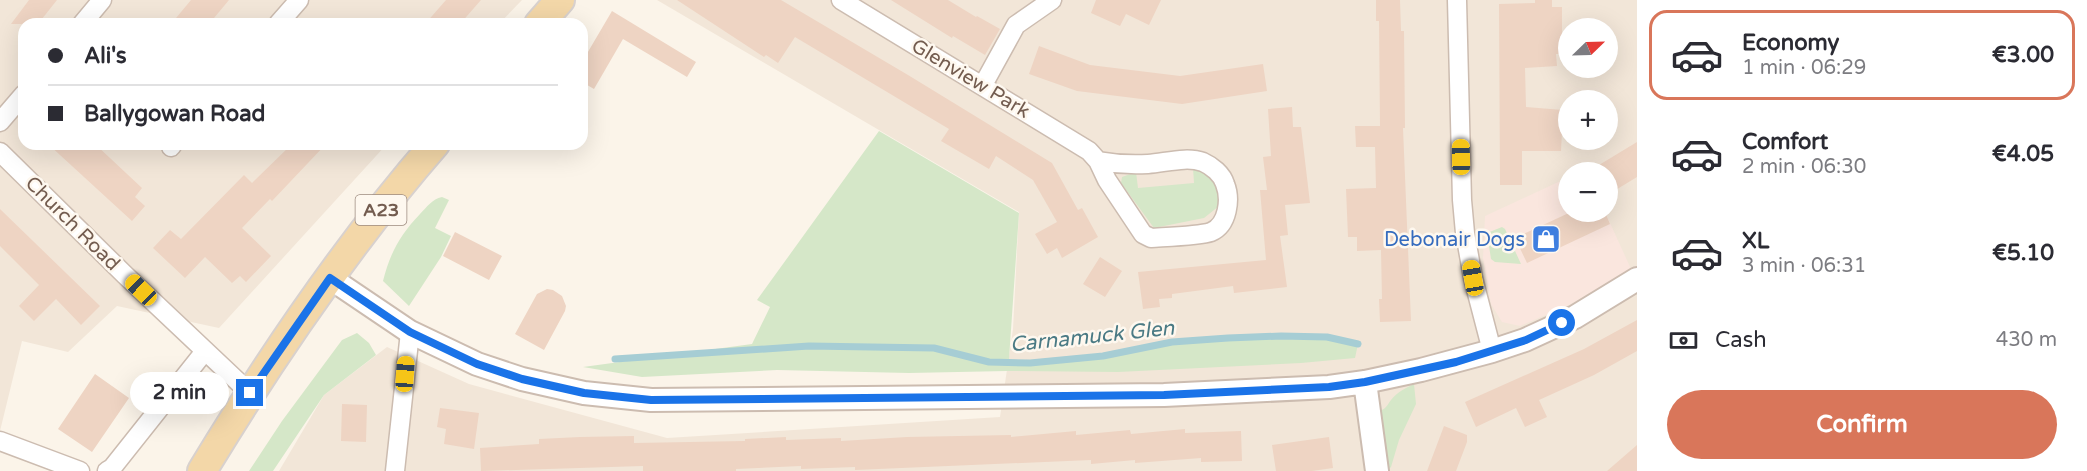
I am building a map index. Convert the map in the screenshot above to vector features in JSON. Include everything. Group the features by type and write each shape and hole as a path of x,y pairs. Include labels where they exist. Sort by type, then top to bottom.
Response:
{"main road":[{"path":"544,18 560,0"},
{"name":"A23","path":"202,471 250,393 330,278 430,150"}],"street":[{"path":"87,18 102,0"},
{"path":"283,18 299,0"},
{"name":"Glenview Park","path":"841,0 1089,151 1098,161 1107,180 1143,234 1151,238 1211,232 1221,224 1227,213 1228,199 1225,183 1216,170 1201,161 1178,160 1118,165 1098,161"},
{"path":"983,85 1016,25 1052,0"},
{"path":"1457,0 1465,233 1473,278 1492,351"},
{"path":"0,122 18,101"},
{"name":"Church Road","path":"0,152 250,393"},
{"path":"330,278 410,332 477,364 522,379 584,393 651,400 1164,395 1329,387 1365,382 1492,351 1526,340 1575,317 1637,279"},
{"path":"395,471 410,332"},
{"path":"107,471 112,468 205,351"},
{"path":"1365,382 1377,471"},
{"path":"0,441 80,471"}],"shaded area":[{"path":"0,0 522,0 505,18 18,18 18,150 382,150 219,328 117,306 68,352 22,341 0,431"},
{"path":"657,0 1637,0 1637,471 279,471 324,395 387,347 469,384 667,438 1000,417 1013,329 1019,212"},
{"path":"1558,182 1558,222 1610,222 1631,269 1569,305 1520,326 1502,322 1491,304 1483,258 1485,216"}],"green space":[{"path":"879,131 1019,213 1009,359 1030,363 1103,356 1168,343 1228,338 1322,337 1358,344 1355,358 1301,363 1118,372 909,373 777,370 642,377 583,367 752,344 770,307 757,300"},
{"path":"1193,168 1211,177 1219,191 1219,206 1204,218 1154,228 1121,183 1122,177 1136,172 1138,188 1194,183"},
{"path":"442,197 449,200 435,228 451,236 441,257 409,306 383,281 386,271 407,229 430,204"},
{"path":"1502,227 1521,264 1495,262 1491,259 1487,233"},
{"path":"357,333 369,343 376,355 324,395 273,471 249,471 282,421 342,340"},
{"path":"1414,384 1416,404 1388,470 1380,411 1386,408 1396,395"}],"building":[{"path":"29,0 57,0 43,18 18,18 18,24 11,24"},
{"path":"191,0 229,0 214,18 176,18"},
{"path":"446,0 481,0 465,18 430,18"},
{"path":"677,0 781,0 1052,163 1078,210 1082,208 1098,237 1062,258 1057,248 1047,254 1035,234 1057,222 1033,180 996,156 989,169 941,141 949,129 795,37 778,63 766,55 764,57"},
{"path":"891,0 948,0 1000,29 985,55 953,36 952,38"},
{"path":"1096,0 1161,0 1149,25 1126,14 1120,26 1091,13"},
{"path":"1376,0 1400,0 1401,31 1404,31 1405,128 1403,128 1411,321 1380,322 1381,250 1357,251 1357,237 1348,237 1346,189 1376,188 1375,147 1356,147 1355,126 1380,126 1379,21 1376,21"},
{"path":"1535,0 1552,0 1552,7 1562,7 1562,18 1558,18 1557,66 1525,68 1526,107 1558,110 1558,150 1561,151 1522,151 1522,185 1500,185 1499,4 1535,3"},
{"path":"612,11 696,62 687,77 623,39 594,89 588,86 588,52"},
{"path":"1039,46 1090,65 1180,76 1263,64 1267,91 1182,104 1077,91 1029,74"},
{"path":"1292,107 1293,127 1301,127 1310,203 1285,205 1288,235 1280,236 1287,287 1234,293 1233,286 1172,294 1172,298 1159,299 1160,307 1143,309 1138,272 1266,260 1260,190 1267,190 1263,157 1271,156 1268,109"},
{"path":"1637,142 1637,177 1618,189 1618,162 1604,162"},
{"path":"55,150 101,150 142,188 135,197 145,206 132,221"},
{"path":"286,150 320,150 272,201 270,199 242,228 271,256 246,282 240,276 232,283 205,257 185,278 153,248 170,230 181,239 244,175 252,183"},
{"path":"0,209 100,306 81,325 56,299 34,321 19,306 39,285 0,246"},
{"path":"1558,218 1558,222 1609,222 1610,224 1527,263 1515,238"},
{"path":"455,232 502,256 489,280 443,256"},
{"path":"1100,257 1122,271 1105,297 1083,284"},
{"path":"547,289 562,296 566,306 544,350 515,334 537,294"},
{"path":"1637,320 1637,351 1594,375 1539,400 1547,417 1525,427 1516,408 1476,427 1465,402 1584,349"},
{"path":"95,374 129,398 92,452 58,429"},
{"path":"342,404 367,405 366,442 341,441"},
{"path":"440,408 479,413 474,449 444,444 446,429 437,427"},
{"path":"1444,426 1467,435 1467,442 1456,471 1427,471"},
{"path":"1185,429 1185,433 1241,431 1242,461 1201,462 1201,458 1091,464 1091,460 855,470 855,467 801,469 801,466 736,469 736,471 643,471 643,466 481,471 480,448 539,444 539,439 580,437 634,436 634,443 745,441 745,439 786,437 786,440 841,438 841,441 907,437 1011,435 1011,437 1076,431 1076,435 1130,430 1131,434"},
{"path":"1329,437 1333,468 1312,471 1276,471 1272,445"},
{"path":"1637,445 1637,471 1607,471"}],"waterway":[{"name":"Carnamuck Glen","path":"615,359 809,346 934,348 989,362 1030,363 1103,356 1172,342 1228,338 1327,337 1358,344"}],"place":[{"name":"Debonair Dogs","path":"1546,239"}],"route":[{"path":"250,393 330,278 410,332 477,364 522,379 584,393 651,400 1164,395 1329,387 1365,382 1456,362 1526,340 1562,323"}]}
